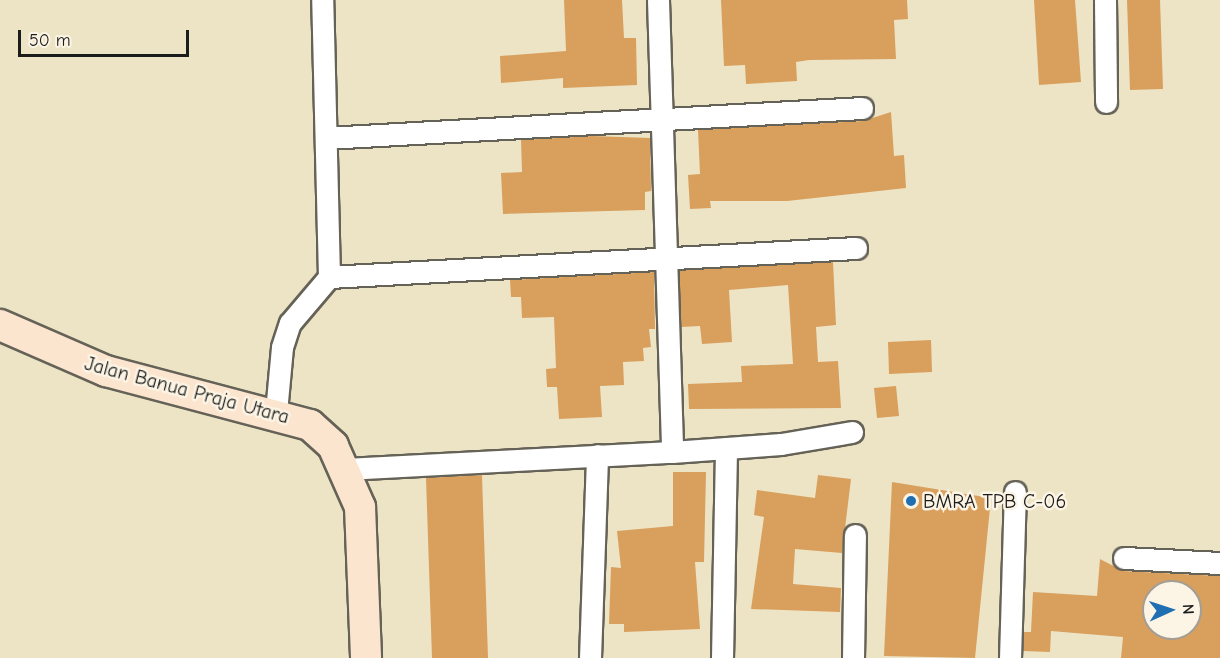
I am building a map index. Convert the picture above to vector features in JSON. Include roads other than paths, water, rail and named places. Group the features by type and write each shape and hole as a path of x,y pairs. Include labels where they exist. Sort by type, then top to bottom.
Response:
{"street":[{"path":"276,412 282,347 290,323 329,277 322,0"},
{"path":"658,0 668,256 672,452"},
{"path":"1105,0 1106,102"},
{"path":"326,138 862,108"},
{"path":"329,277 668,256 855,248"},
{"name":"Jalan Banua Praja Utara","path":"0,325 106,372 276,412 310,424 333,446 345,469 362,525 366,658"},
{"path":"345,469 672,452 852,432"},
{"path":"722,658 726,447"},
{"path":"590,658 597,455"},
{"path":"1010,658 1015,492"},
{"path":"853,658 855,535"},
{"path":"1124,558 1220,563"}],"place":[{"name":"BMRA TPB C-06","path":"911,501"}]}
